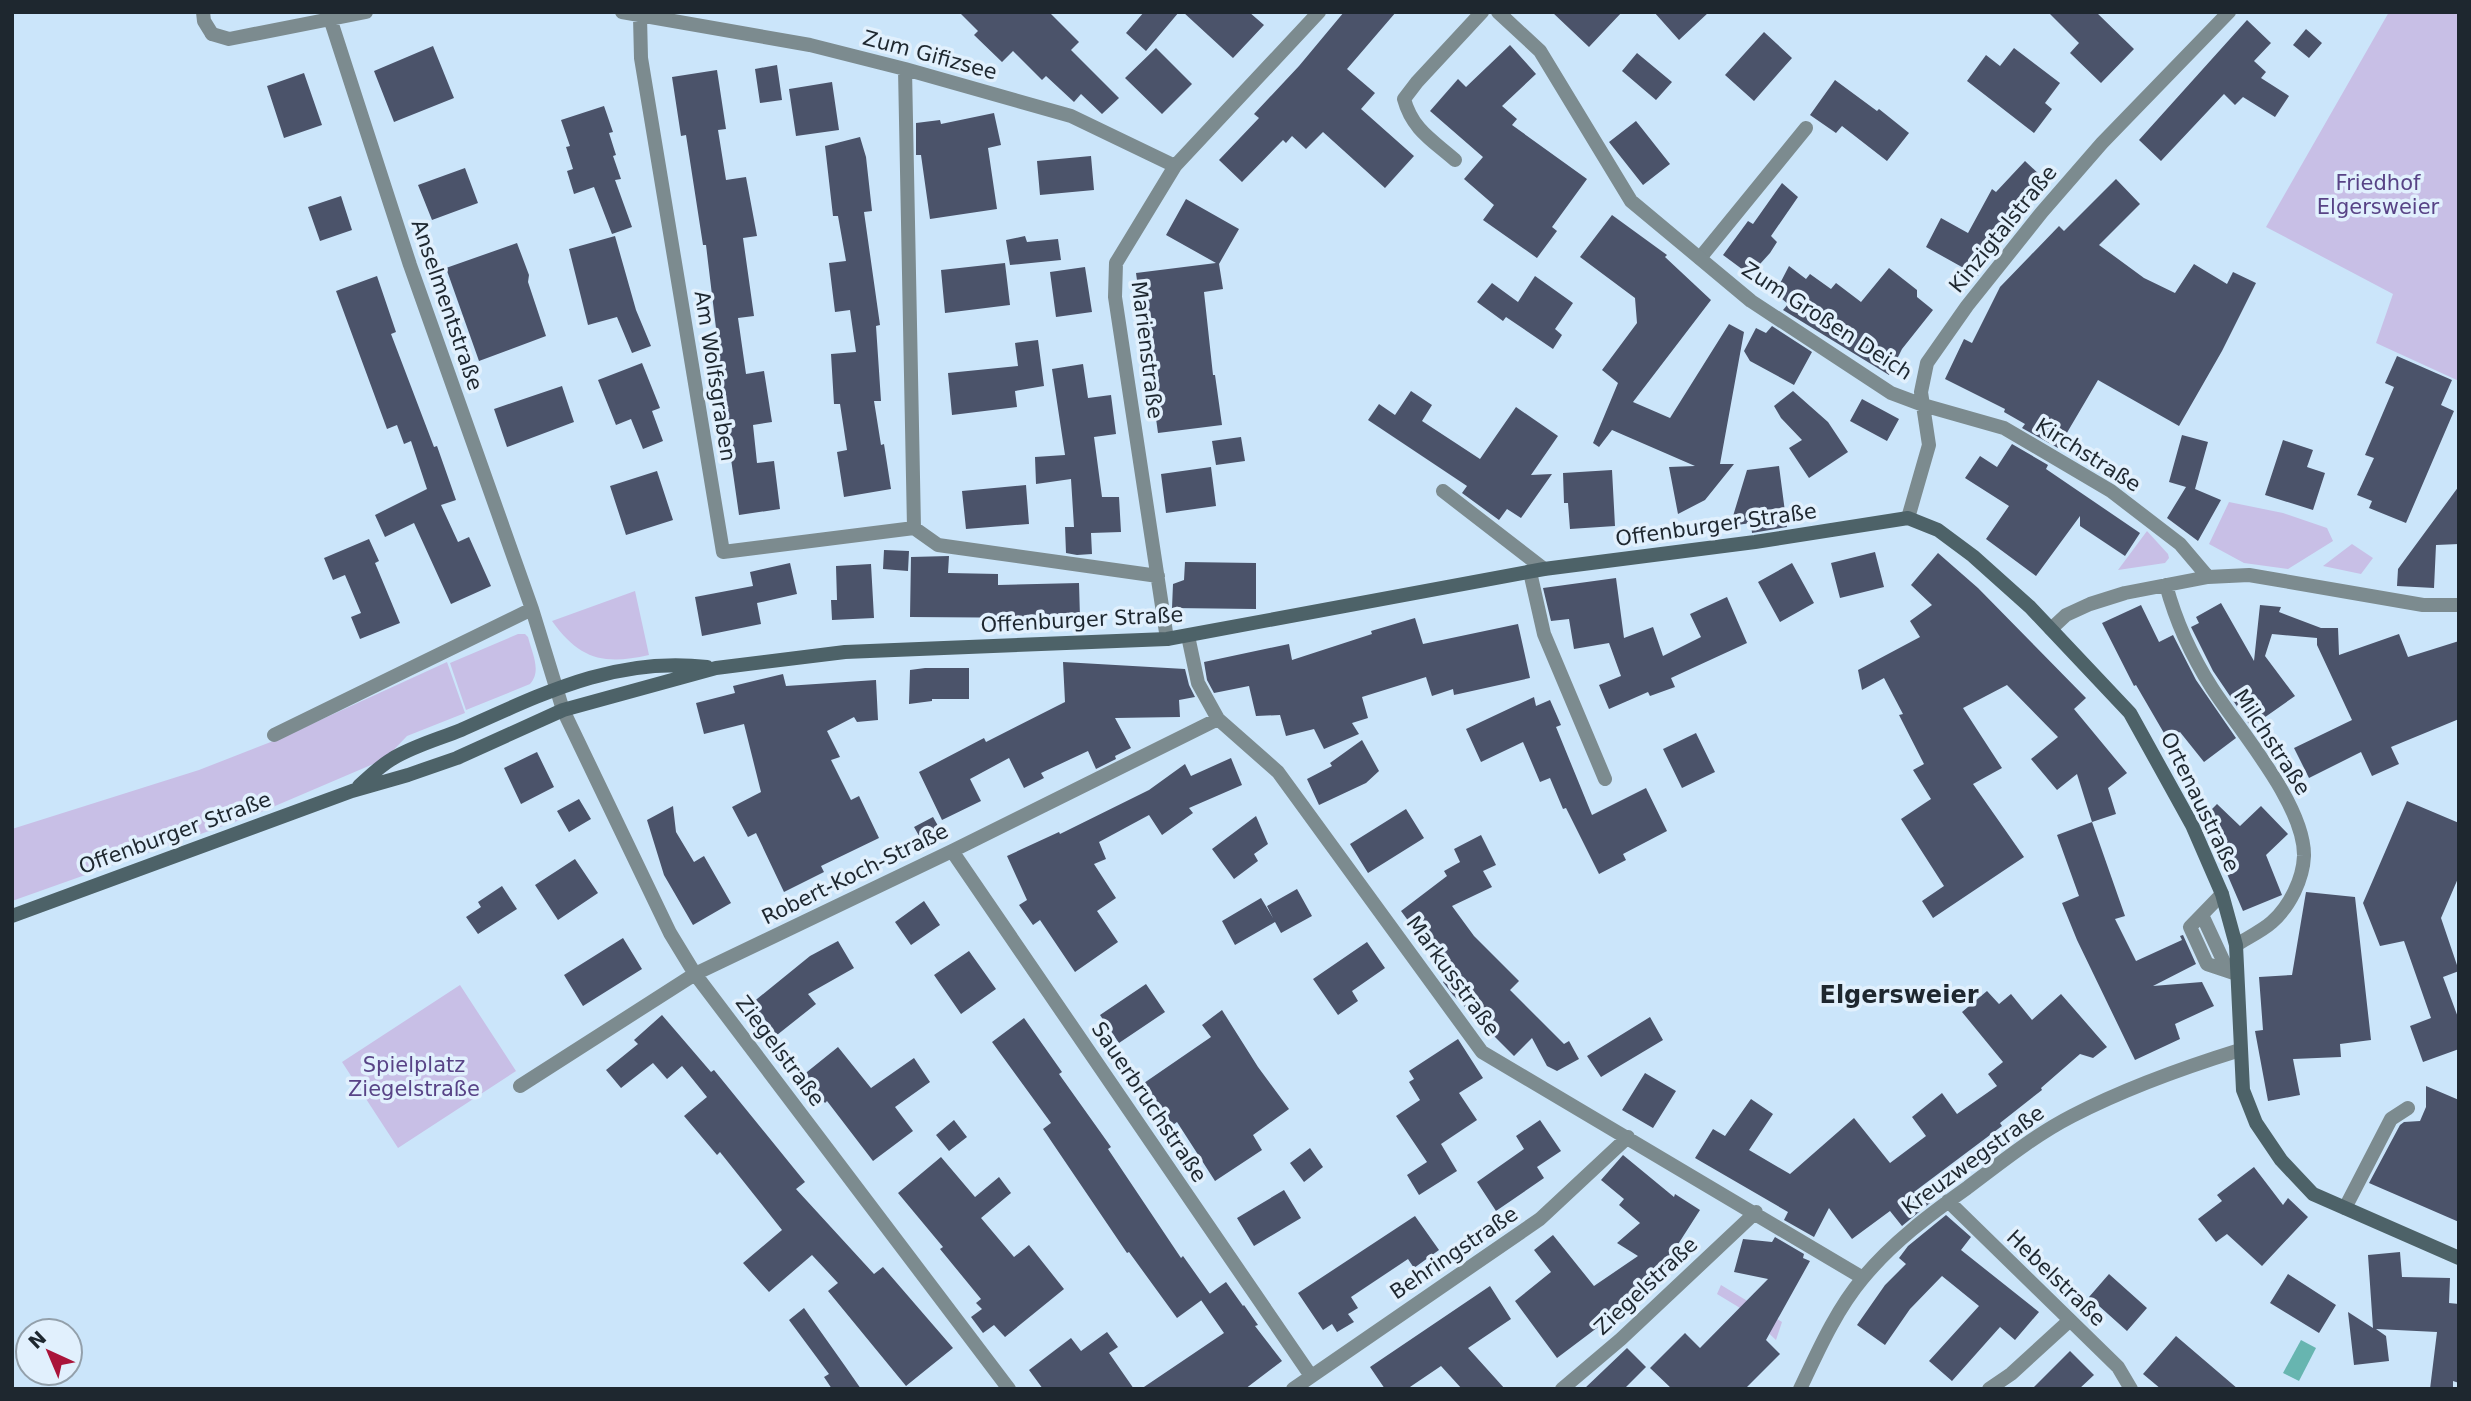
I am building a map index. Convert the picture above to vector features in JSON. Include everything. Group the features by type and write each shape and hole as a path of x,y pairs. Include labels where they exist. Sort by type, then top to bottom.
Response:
{"street":[{"path":"202,12 212,34 229,39 328,15 366,12"},
{"name":"Zum Gifizsee","path":"622,12 810,45 905,69 1070,116 1175,166"},
{"path":"1455,160 1417,126 1408,115 1404,99 1482,12"},
{"name":"Zum Großen Deich","path":"1498,12 1540,51 1632,201 1762,308 1891,393 1923,405"},
{"name":"Kinzigtalstraße","path":"1908,518 1929,445 1922,379 1927,363 1967,306 2042,212 2102,143 2229,12"},
{"name":"Marienstraße","path":"1167,639 1115,297 1116,263 1175,166 1315,13"},
{"name":"Anselmentstraße","path":"328,15 410,265 532,609 555,689"},
{"name":"Am Wolfsgraben","path":"640,17 640,58 723,552 914,528"},
{"path":"905,69 914,528 937,545 1158,576"},
{"path":"1700,258 1806,128"},
{"name":"Kirchstraße","path":"1923,405 2004,428 2111,491 2180,544 2208,577"},
{"path":"1443,491 1537,571 1544,634 1605,779"},
{"name":"Offenburger Straße","path":"12,916 352,791 457,758 563,710 716,668 845,652 1167,639 1537,571 1755,542 1908,518"},
{"name":"Ortenaustraße","path":"1908,518 1938,530 1973,556 2051,629 2130,713 2192,825 2222,894 2236,945 2232,972 2243,1090 2256,1123 2281,1160 2313,1194 2459,1258"},
{"path":"2051,629 2066,615 2090,604 2125,593 2208,577 2249,575 2423,605 2459,605"},
{"name":"Milchstraße","path":"2166,585 2187,645 2210,686 2286,799 2302,834 2304,856 2301,877 2295,892 2272,922 2236,945"},
{"path":"274,735 532,609"},
{"name":"Markusstraße","path":"1188,636 1198,683 1218,719 1278,772 1482,1052 1756,1212 1863,1278"},
{"name":"Offenburger Straße","path":"352,791 393,758 520,702 596,675 633,667 684,664 716,668"},
{"path":"555,689 563,710"},
{"name":"Ziegelstraße","path":"563,710 670,933 695,974 1009,1389"},
{"name":"Robert-Koch-Straße","path":"520,1086 695,974 1218,719"},
{"name":"Sauerbruchstraße","path":"952,851 1311,1376"},
{"path":"2222,894 2190,927 2207,964 2232,972"},
{"name":"Kreuzwegstraße","path":"1800,1389 1844,1303 1863,1278 1899,1240 1948,1201 2069,1117 2169,1072 2240,1050"},
{"path":"2345,1208 2391,1119 2407,1108"},
{"name":"Behringstraße","path":"1293,1389 1540,1219 1628,1137"},
{"name":"Hebelstraße","path":"1948,1201 2118,1367 2131,1389"},
{"name":"Ziegelstraße","path":"1562,1389 1621,1339 1756,1212"},
{"path":"1989,1389 2011,1374 2069,1321"}],"green space":[{"name":"Friedhof Elgersweier","path":"2389,12 2459,12 2459,381 2376,343 2393,294 2266,227"},
{"path":"2229,502 2283,513 2327,528 2333,541 2288,569 2244,563 2209,544"},
{"path":"2147,531 2169,558 2165,563 2118,570"},
{"path":"2352,544 2373,558 2361,574 2323,566"},
{"path":"635,591 649,655 619,659 594,656 573,644 552,621"},
{"path":"518,634 528,637 536,668 534,679 530,684 466,710 450,663"},
{"path":"447,662 465,713 407,736 385,759 254,815 12,901 12,829 199,770 281,738"},
{"name":"Spielplatz Ziegelstraße","path":"460,985 516,1071 398,1148 342,1062"},
{"path":"1721,1285 1782,1322 1776,1340 1745,1311 1717,1294"}],"shaded area":[{"path":"2301,1340 2316,1348 2299,1381 2283,1373"}],"building":[{"path":"959,12 1049,12 1079,42 1071,50 1119,98 1102,114 1081,94 1074,102 1046,76 1042,80 1013,51 1002,62 974,35 978,31"},
{"path":"1144,12 1179,12 1146,51 1126,33"},
{"path":"1183,12 1249,12 1264,25 1233,58"},
{"path":"1344,12 1396,12 1347,69 1375,93 1361,109 1414,156 1385,188 1323,132 1306,149 1292,136 1286,143 1283,140 1242,182 1219,160 1259,118 1254,114"},
{"path":"1552,12 1622,12 1589,47"},
{"path":"1654,12 1709,12 1679,40"},
{"path":"2048,12 2096,12 2134,49 2101,83 2070,53 2079,43"},
{"path":"2247,20 2271,43 2254,61 2266,72 2261,78 2289,96 2275,117 2243,97 2235,105 2224,94 2161,161 2139,140"},
{"path":"2306,29 2322,43 2309,58 2293,45"},
{"path":"1764,32 1792,58 1754,101 1725,75"},
{"path":"1510,45 1536,74 1502,106 1517,119 1512,125 1587,179 1552,227 1557,231 1537,258 1483,220 1494,205 1464,179 1483,157 1430,111 1458,79 1466,87"},
{"path":"433,46 454,98 394,122 374,71"},
{"path":"1156,48 1192,84 1162,114 1125,78"},
{"path":"2014,48 2060,83 2045,103 2052,109 2034,133 1967,81 1986,55 2000,66"},
{"path":"1637,53 1672,82 1656,100 1622,71"},
{"path":"777,65 782,100 760,103 755,69"},
{"path":"717,70 726,129 718,130 726,180 746,177 757,236 743,238 754,316 738,318 746,374 764,371 772,422 753,425 757,463 774,461 780,509 739,515 716,354 719,353 706,245 703,245 686,135 681,136 672,77"},
{"path":"304,73 322,125 284,138 267,86"},
{"path":"1835,80 1909,133 1887,161 1842,126 1836,133 1810,115"},
{"path":"832,82 839,130 796,136 789,89"},
{"path":"604,106 613,132 609,133 621,179 615,180 632,227 612,234 594,187 574,194 567,171 573,169 566,147 570,146 561,120"},
{"path":"994,113 1001,145 988,148 997,209 930,219 921,155 916,155 916,123 940,120 941,124"},
{"path":"1636,121 1670,164 1643,185 1609,142"},
{"path":"860,137 866,157 872,211 864,212 880,325 876,326 881,401 874,401 891,489 844,497 837,452 847,450 840,404 834,404 831,354 856,352 850,310 835,312 829,263 846,261 838,216 833,216 825,146"},
{"path":"1091,156 1094,190 1040,195 1037,161"},
{"path":"2025,161 2042,177 2023,198 1978,276 1926,247 1941,218 1968,233 1992,189 1996,192"},
{"path":"465,168 478,203 432,220 418,185"},
{"path":"2116,179 2140,204 2099,245 2144,278 2175,293 2194,264 2227,284 2233,272 2256,283 2222,351 2179,426 2098,380 2058,448 2022,428 2025,424 2004,412 2005,409 1945,379 1964,339 1972,343 2000,287 2059,226 2064,231"},
{"path":"1782,183 1798,197 1771,236 1777,242 1750,275 1723,255 1748,221 1753,224"},
{"path":"341,196 352,230 320,241 308,207"},
{"path":"1186,199 1239,229 1219,264 1223,289 1204,292 1213,375 1222,425 1158,433 1136,273 1216,263 1166,235"},
{"path":"1612,215 1667,255 1665,257 1711,300 1633,402 1670,418 1729,324 1744,332 1720,464 1734,464 1705,500 1678,514 1669,467 1695,466 1612,430 1599,447 1593,443 1618,383 1602,370 1637,323 1635,298 1580,257"},
{"path":"615,236 636,310 651,346 632,353 617,317 588,325 569,249"},
{"path":"1025,236 1027,242 1058,239 1061,260 1010,265 1006,240"},
{"path":"517,243 546,336 479,361 446,268"},
{"path":"1005,263 1010,305 945,313 941,270"},
{"path":"1789,266 1806,279 1810,274 1831,289 1836,283 1861,302 1889,268 1917,290 1917,297 1933,310 1902,349 1889,375 1783,310 1788,304 1775,293"},
{"path":"1085,267 1092,312 1056,317 1050,272"},
{"path":"377,276 396,332 391,334 456,500 441,505 458,542 469,537 491,586 451,604 414,523 385,537 375,515 427,489 411,441 404,444 397,425 387,429 336,291"},
{"path":"1535,276 1573,303 1555,329 1562,335 1553,349 1506,317 1503,321 1477,302 1492,283 1518,302"},
{"path":"1772,326 1812,352 1794,385 1750,361 1744,351 1756,328 1766,333"},
{"path":"1038,340 1044,386 1015,391 1017,407 952,415 948,373 1018,366 1015,343"},
{"path":"2397,356 2452,380 2441,405 2454,411 2406,523 2369,508 2372,501 2357,495 2374,458 2365,455 2394,387 2385,383"},
{"path":"642,363 660,408 652,411 663,441 643,449 631,419 616,425 598,380"},
{"path":"1083,364 1088,398 1111,395 1116,434 1094,437 1102,497 1119,497 1121,532 1091,533 1092,554 1077,555 1066,553 1065,527 1074,527 1071,479 1036,484 1035,457 1065,455 1052,369"},
{"path":"562,386 574,422 507,447 494,409"},
{"path":"1411,391 1432,405 1422,421 1480,459 1516,407 1558,436 1531,475 1552,474 1521,518 1507,509 1499,520 1462,493 1467,486 1368,420 1379,404 1395,415"},
{"path":"1793,391 1828,422 1848,452 1809,478 1789,448 1802,440 1781,418 1774,406"},
{"path":"1862,399 1899,419 1887,441 1850,421"},
{"path":"2182,435 2208,442 2195,489 2221,500 2198,541 2167,518 2186,487 2169,482"},
{"path":"1241,437 1245,461 1216,465 1212,441"},
{"path":"2283,440 2313,450 2307,467 2325,473 2313,510 2265,495"},
{"path":"2012,444 2048,465 2046,469 2140,533 2125,556 2080,526 2080,516 2036,576 1986,539 2009,506 1965,478 1980,456 1997,467"},
{"path":"1779,466 1787,527 1752,533 1751,523 1730,526 1747,470"},
{"path":"1211,467 1216,506 1166,513 1161,474"},
{"path":"1612,470 1615,526 1570,529 1568,503 1564,503 1563,473"},
{"path":"657,471 673,520 626,535 610,486"},
{"path":"1026,485 1029,524 966,529 962,491"},
{"path":"2459,486 2459,544 2436,545 2434,588 2397,586 2398,569"},
{"path":"369,539 379,561 375,563 400,623 360,639 351,617 361,613 345,575 333,580 324,558"},
{"path":"884,550 909,551 908,571 883,569"},
{"path":"1875,552 1884,587 1840,598 1831,563"},
{"path":"1938,553 1978,588 2086,698 2074,709 2127,773 2108,788 2116,814 2092,822 2077,774 2057,790 2031,759 2058,737 2007,685 1963,708 2002,768 1973,784 2024,857 1933,918 1922,901 1944,886 1901,819 1931,799 1913,770 1924,764 1884,678 1862,690 1858,670 1920,637 1910,621 1932,605 1911,585"},
{"path":"949,556 948,573 998,574 998,585 1079,583 1080,618 910,617 911,557"},
{"path":"1185,562 1256,563 1256,609 1172,608 1173,584 1184,580"},
{"path":"790,563 797,594 757,603 761,624 702,636 695,597 753,586 750,572"},
{"path":"1792,563 1814,603 1780,622 1758,582"},
{"path":"871,564 874,618 832,620 831,600 837,600 836,566"},
{"path":"1616,578 1624,638 1653,627 1663,656 1701,637 1690,614 1727,597 1747,643 1671,678 1675,687 1650,696 1648,692 1609,709 1599,685 1621,676 1609,643 1574,649 1569,619 1551,621 1543,588"},
{"path":"2221,603 2254,661 2260,605 2281,607 2279,612 2321,628 2338,628 2339,655 2399,634 2408,657 2459,641 2459,719 2391,747 2399,764 2372,776 2361,752 2309,778 2294,748 2352,720 2317,645 2317,638 2272,634 2265,656 2295,696 2251,727 2213,671 2191,627 2199,623 2196,617"},
{"path":"2141,605 2159,642 2173,635 2196,680 2236,738 2204,762 2180,732 2168,740 2136,685 2134,686 2102,623"},
{"path":"1415,618 1423,644 1518,624 1530,678 1454,695 1453,689 1432,696 1426,677 1362,697 1368,718 1352,723 1359,734 1324,749 1314,729 1286,736 1280,715 1256,716 1249,686 1214,693 1207,680 1204,662 1289,644 1292,660"},
{"path":"1063,662 1185,669 1195,697 1179,700 1180,717 1115,718 1131,748 1096,769 1088,751 1041,773 1044,778 1024,788 1009,758 970,779 981,801 942,820 919,772 984,738 986,742 1065,702"},
{"path":"969,668 969,699 932,699 909,704 910,670"},
{"path":"783,674 786,686 876,680 878,720 857,722 854,717 827,731 840,757 831,760 851,800 859,796 879,838 821,866 824,872 784,892 756,833 748,837 732,807 761,792 744,724 704,734 696,703 735,693 733,686"},
{"path":"1534,697 1536,706 1550,700 1561,725 1556,727 1592,815 1646,788 1667,831 1623,854 1626,860 1599,874 1566,808 1563,809 1550,778 1540,782 1523,742 1481,762 1466,729"},
{"path":"1696,733 1715,772 1682,788 1663,749"},
{"path":"1362,740 1379,771 1366,783 1319,805 1307,779 1332,766 1330,763"},
{"path":"537,752 554,787 521,804 504,768"},
{"path":"1231,758 1242,785 1189,808 1193,813 1162,835 1149,815 1099,842 1106,859 1094,864 1116,898 1097,911 1118,942 1075,972 1040,920 1033,925 1019,905 1027,900 1007,856 1059,832 1060,834 1149,790 1185,764 1191,776"},
{"path":"579,799 591,819 569,832 557,811"},
{"path":"2407,801 2459,823 2459,876 2441,918 2459,971 2443,977 2459,1020 2459,1049 2423,1062 2410,1026 2431,1018 2404,941 2380,946 2363,903"},
{"path":"2217,804 2240,826 2261,806 2288,834 2266,855 2282,895 2243,911 2203,818"},
{"path":"673,806 676,832 694,862 704,856 731,903 693,925 664,875 647,820"},
{"path":"1406,809 1424,838 1368,873 1350,844"},
{"path":"1256,816 1268,844 1254,854 1258,861 1234,879 1212,849"},
{"path":"933,817 945,838 926,848 914,827"},
{"path":"2092,822 2125,916 2115,919 2136,961 2182,940 2180,936 2183,935 2196,964 2153,986 2202,982 2214,1006 2175,1024 2180,1039 2135,1060 2062,903 2079,896 2057,835"},
{"path":"1481,835 1496,865 1483,871 1492,887 1452,906 1474,936 1519,981 1510,990 1564,1044 1569,1041 1579,1059 1557,1071 1547,1066 1532,1038 1514,1056 1453,995 1443,982 1449,976 1401,911 1447,876 1444,871 1460,862 1454,849"},
{"path":"575,859 598,893 558,920 535,885"},
{"path":"502,886 517,909 478,934 466,917 481,907 478,902"},
{"path":"1297,889 1312,916 1281,933 1275,922 1235,945 1222,921 1261,898 1273,918 1267,906"},
{"path":"2306,892 2355,897 2371,1040 2340,1044 2341,1057 2293,1059 2300,1095 2268,1101 2255,1031 2263,1030 2259,977 2292,975"},
{"path":"924,901 940,925 911,945 895,922"},
{"path":"623,938 642,969 583,1006 564,975"},
{"path":"838,941 854,968 808,994 816,1004 777,1035 752,1003 810,956"},
{"path":"1367,942 1385,968 1352,991 1358,1001 1338,1015 1313,979"},
{"path":"969,951 996,989 961,1014 934,975"},
{"path":"1146,984 1165,1012 1119,1043 1100,1015"},
{"path":"1987,991 1999,1004 2011,994 2032,1020 2061,994 2107,1047 2093,1058 2080,1054 2041,1088 2042,1090 2000,1123 2002,1126 1914,1192 1930,1203 1902,1226 1890,1211 1852,1239 1829,1208 1814,1237 1784,1220 1788,1212 1695,1158 1713,1129 1725,1136 1751,1099 1773,1114 1749,1150 1790,1174 1854,1118 1890,1163 1926,1136 1912,1117 1942,1093 1957,1114 1997,1086 1988,1074 2003,1062 1962,1012"},
{"path":"1222,1010 1258,1067 1289,1109 1253,1135 1262,1150 1215,1181 1177,1122 1173,1125 1144,1083 1211,1037 1202,1025"},
{"path":"662,1015 711,1072 714,1070 805,1182 796,1189 874,1274 883,1267 953,1348 906,1386 828,1291 838,1283 812,1255 769,1292 743,1263 782,1230 720,1152 717,1155 684,1116 707,1097 682,1066 667,1079 653,1063 621,1088 606,1070 638,1044 634,1040"},
{"path":"1650,1017 1663,1040 1601,1077 1587,1056"},
{"path":"1024,1018 1062,1072 1059,1074 1111,1147 1108,1149 1181,1258 1183,1256 1210,1294 1177,1318 1129,1252 1127,1253 1043,1129 1051,1123 992,1042"},
{"path":"1458,1039 1483,1078 1459,1093 1477,1120 1441,1144 1457,1171 1419,1195 1407,1175 1427,1162 1396,1116 1420,1100 1409,1082 1414,1079 1409,1071"},
{"path":"838,1047 871,1088 914,1058 930,1082 895,1107 913,1131 873,1161 827,1101 825,1103 802,1076"},
{"path":"1645,1073 1676,1091 1653,1128 1622,1110"},
{"path":"2426,1086 2459,1100 2459,1222 2369,1183 2400,1125 2404,1122 2420,1121 2426,1107"},
{"path":"954,1120 967,1137 949,1151 936,1135"},
{"path":"1540,1120 1561,1151 1537,1167 1544,1178 1496,1211 1477,1182 1524,1149 1516,1136"},
{"path":"1310,1148 1323,1167 1304,1182 1290,1163"},
{"path":"1623,1155 1674,1197 1675,1194 1700,1210 1650,1288 1557,1358 1515,1301 1551,1272 1534,1250 1553,1235 1594,1286 1638,1256 1617,1243 1640,1223 1619,1205 1624,1199 1601,1180"},
{"path":"941,1157 975,1197 999,1177 1011,1193 981,1218 1014,1257 1029,1245 1064,1289 1005,1337 994,1325 983,1333 971,1317 982,1309 976,1303 981,1299 940,1249 943,1247 898,1193"},
{"path":"2254,1167 2283,1205 2288,1198 2308,1217 2262,1266 2227,1234 2216,1242 2198,1219 2222,1201 2217,1195"},
{"path":"1284,1190 1301,1218 1254,1246 1237,1218"},
{"path":"1946,1215 1971,1237 1961,1250 2039,1312 2015,1340 2000,1327 1952,1381 1929,1361 1979,1306 1942,1276 1910,1309 1885,1345 1857,1325 1885,1285 1906,1264 1899,1258 1908,1246"},
{"path":"1415,1216 1439,1250 1414,1268 1408,1259 1351,1297 1358,1308 1348,1314 1354,1322 1337,1332 1332,1324 1323,1330 1298,1293"},
{"path":"1775,1237 1804,1254 1803,1258 1810,1261 1766,1340 1780,1354 1745,1389 1672,1389 1650,1368 1685,1333 1700,1348 1768,1279 1734,1272 1743,1239 1772,1242"},
{"path":"2400,1252 2402,1277 2450,1278 2449,1303 2459,1304 2459,1383 2453,1381 2453,1389 2430,1389 2437,1332 2376,1329 2386,1336 2389,1361 2354,1365 2348,1312 2373,1328 2368,1255"},
{"path":"2109,1274 2147,1308 2127,1331 2089,1297"},
{"path":"2288,1274 2336,1305 2319,1333 2270,1303"},
{"path":"1226,1282 1282,1361 1245,1389 1141,1389 1224,1333 1201,1300"},
{"path":"1490,1286 1511,1319 1468,1348 1505,1389 1462,1389 1441,1366 1407,1389 1385,1389 1370,1367"},
{"path":"804,1308 861,1389 832,1389 824,1377 829,1374 789,1320"},
{"path":"1107,1332 1118,1347 1109,1353 1134,1389 1043,1389 1029,1370 1071,1338 1081,1351"},
{"path":"2176,1336 2238,1389 2161,1389 2143,1374"},
{"path":"1627,1348 1646,1367 1624,1389 1584,1389"},
{"path":"2070,1351 2094,1375 2079,1389 2032,1389"}],"district":[{"name":"Elgersweier","path":"1899,995"}]}
